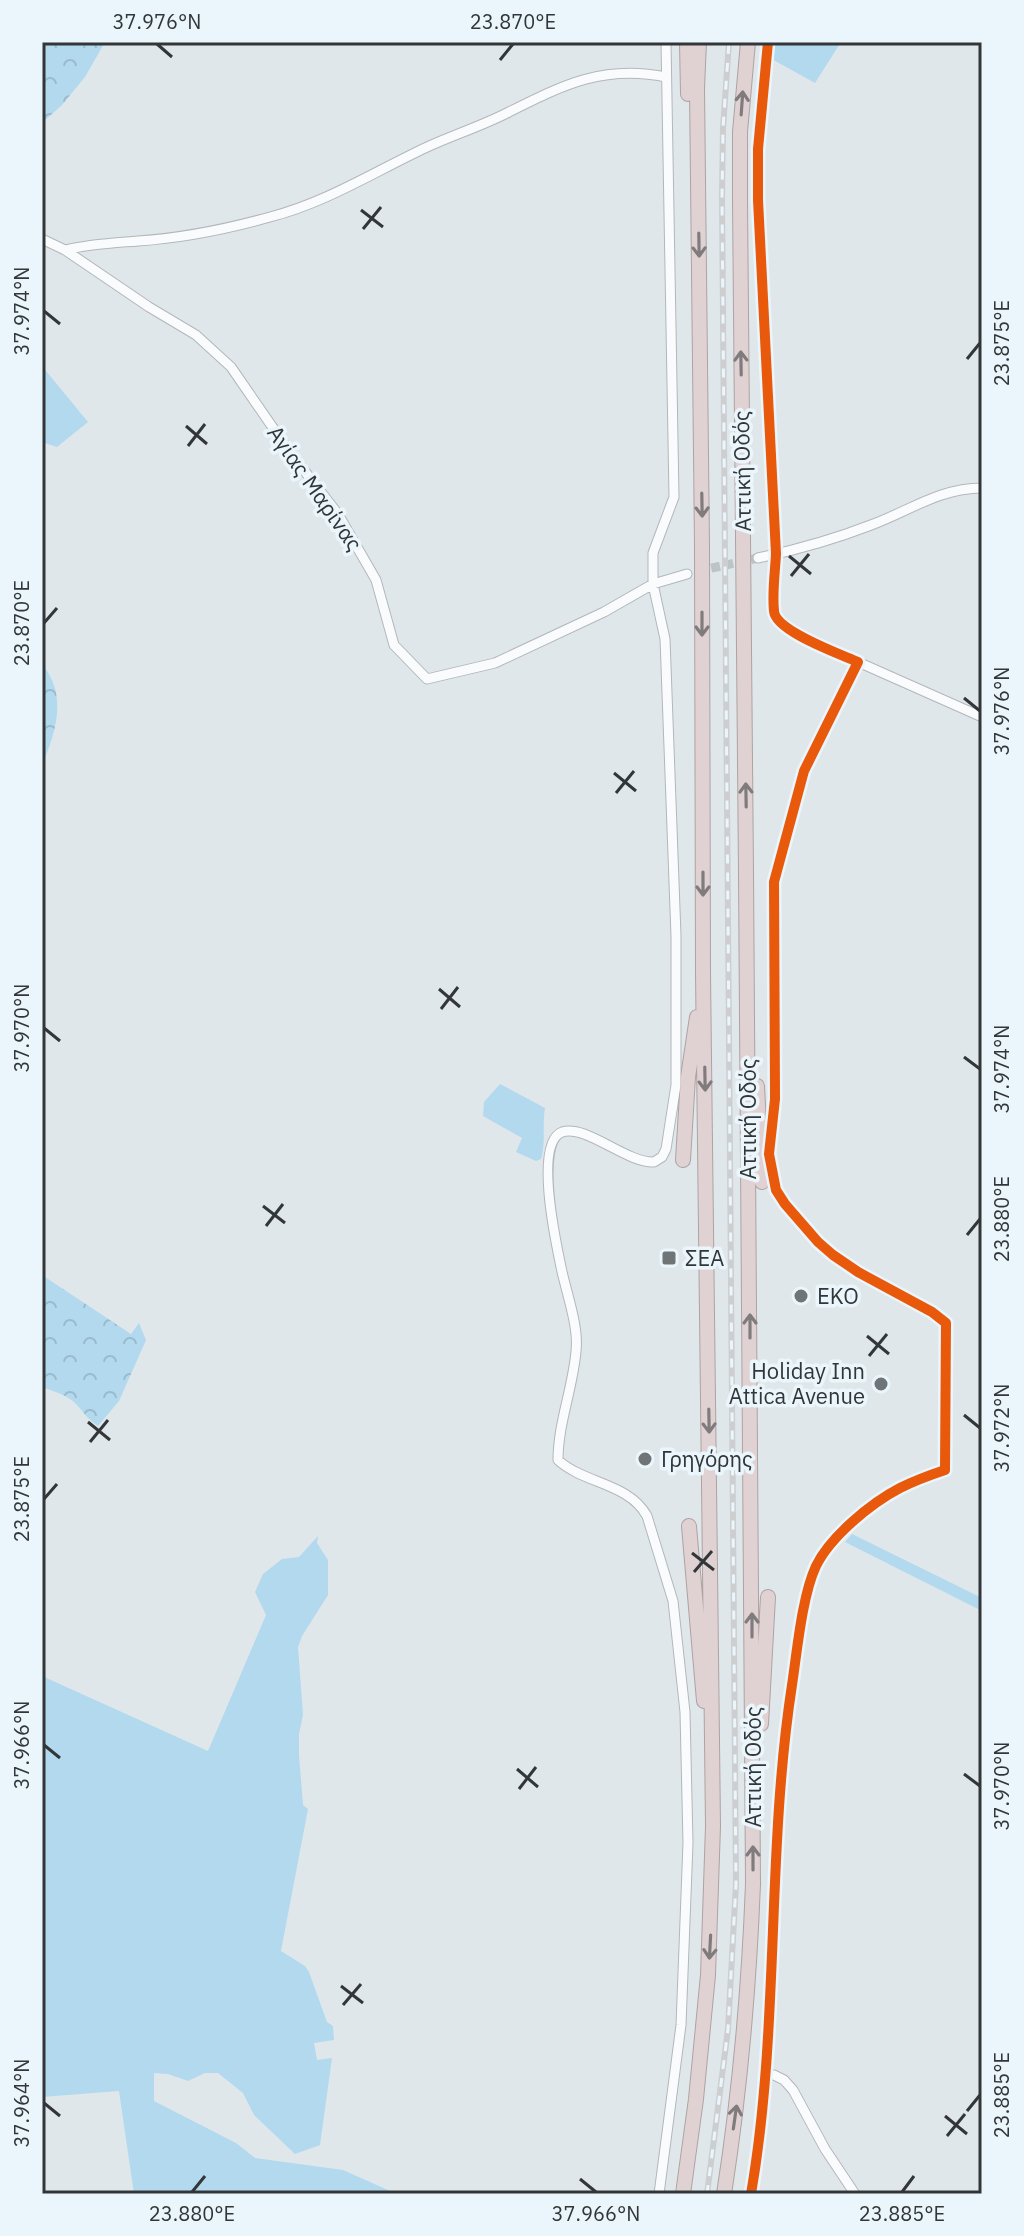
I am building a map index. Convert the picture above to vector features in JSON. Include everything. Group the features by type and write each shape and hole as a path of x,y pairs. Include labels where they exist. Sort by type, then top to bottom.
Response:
{"highway":[{"path":"687,42 689,137 698,167"},
{"name":"Αττική Οδός","path":"683,2194 708,1975 713,1881 703,973 699,42"},
{"name":"Αττική Οδός","path":"724,2194 746,2008 753,1884 740,200 740,132 748,42"},
{"path":"746,873 755,941 762,1182"},
{"path":"683,1160 688,1077 703,973"},
{"path":"689,1526 704,1699 713,1757"},
{"path":"753,1759 762,1720 768,1597"}],"street":[{"path":"659,2194 681,2025 688,1843 685,1712 673,1601 647,1516 641,1505 631,1497 558,1460 577,1350 550,1215 549,1150 558,1134 570,1131 638,1160 654,1162 662,1157 666,1149 676,1085 671,769 665,639 653,584 653,553 674,497 666,42"},
{"path":"768,42 758,149 758,200 776,554 774,611 777,621 788,630 982,717"},
{"path":"65,250 105,242 183,235 272,217 321,200 424,148 578,82 617,72 643,72 666,77"},
{"name":"Αγίας Μαρίνας","path":"42,239 65,250 196,335 231,367 289,451 338,514 376,580 394,645 427,679 495,663 604,612 653,584"},
{"path":"758,558 874,524 946,492 982,488"},
{"path":"653,584 687,574"},
{"path":"751,2194 764,2074 784,1734 809,1590 816,1566 827,1549 855,1521 901,1487 945,1470 946,1323 932,1312 858,1272 818,1242 776,1190 769,1154 775,1099 774,882 804,771 858,662"},
{"path":"764,2074 784,2080 793,2090 825,2149 855,2194"}],"green space":[{"path":"44,42 105,42 85,77 42,123"},
{"path":"770,42 841,42 815,83 768,57"},
{"path":"42,366 88,422 57,447 42,442"},
{"path":"42,664 55,688 57,714 52,740 42,765"},
{"path":"500,1084 545,1108 541,1159 536,1161 516,1152 522,1138 483,1116 484,1102"},
{"path":"42,1275 131,1334 139,1323 146,1340 119,1401 98,1426 70,1399 42,1387"},
{"path":"852,1534 982,1598 982,1611 845,1542"},
{"path":"318,1536 317,1543 328,1560 328,1595 298,1647 303,1715 299,1755 303,1805 308,1809 281,1951 305,1966 327,2022 333,2026 334,2040 314,2043 317,2060 332,2058 320,2145 295,2154 254,2115 243,2093 218,2073 205,2073 188,2081 154,2073 154,2101 236,2143 255,2158 343,2170 393,2194 134,2194 119,2091 42,2097 42,1676 208,1751 266,1615 255,1592 263,1574 282,1559 299,1557"}],"tunnel":[{"path":"698,571 758,558"}],"railway":[{"path":"707,2194 728,2029 736,1884 722,197 729,42"}],"cycle path":[{"path":"751,2194 766,2067 784,1748 798,1641 811,1578 822,1555 852,1522 900,1488 945,1470 946,1323 932,1312 858,1272 818,1242 776,1190 769,1154 775,1099 774,882 804,771 858,662 796,634 777,619 774,611 776,554 758,200 758,149 768,42"}],"place":[{"name":"ΣΕΑ","path":"669,1258"},
{"name":"EKO","path":"801,1296"},
{"name":"Holiday Inn Attica Avenue","path":"881,1384"},
{"name":"Γρηγόρης","path":"645,1459"}]}
